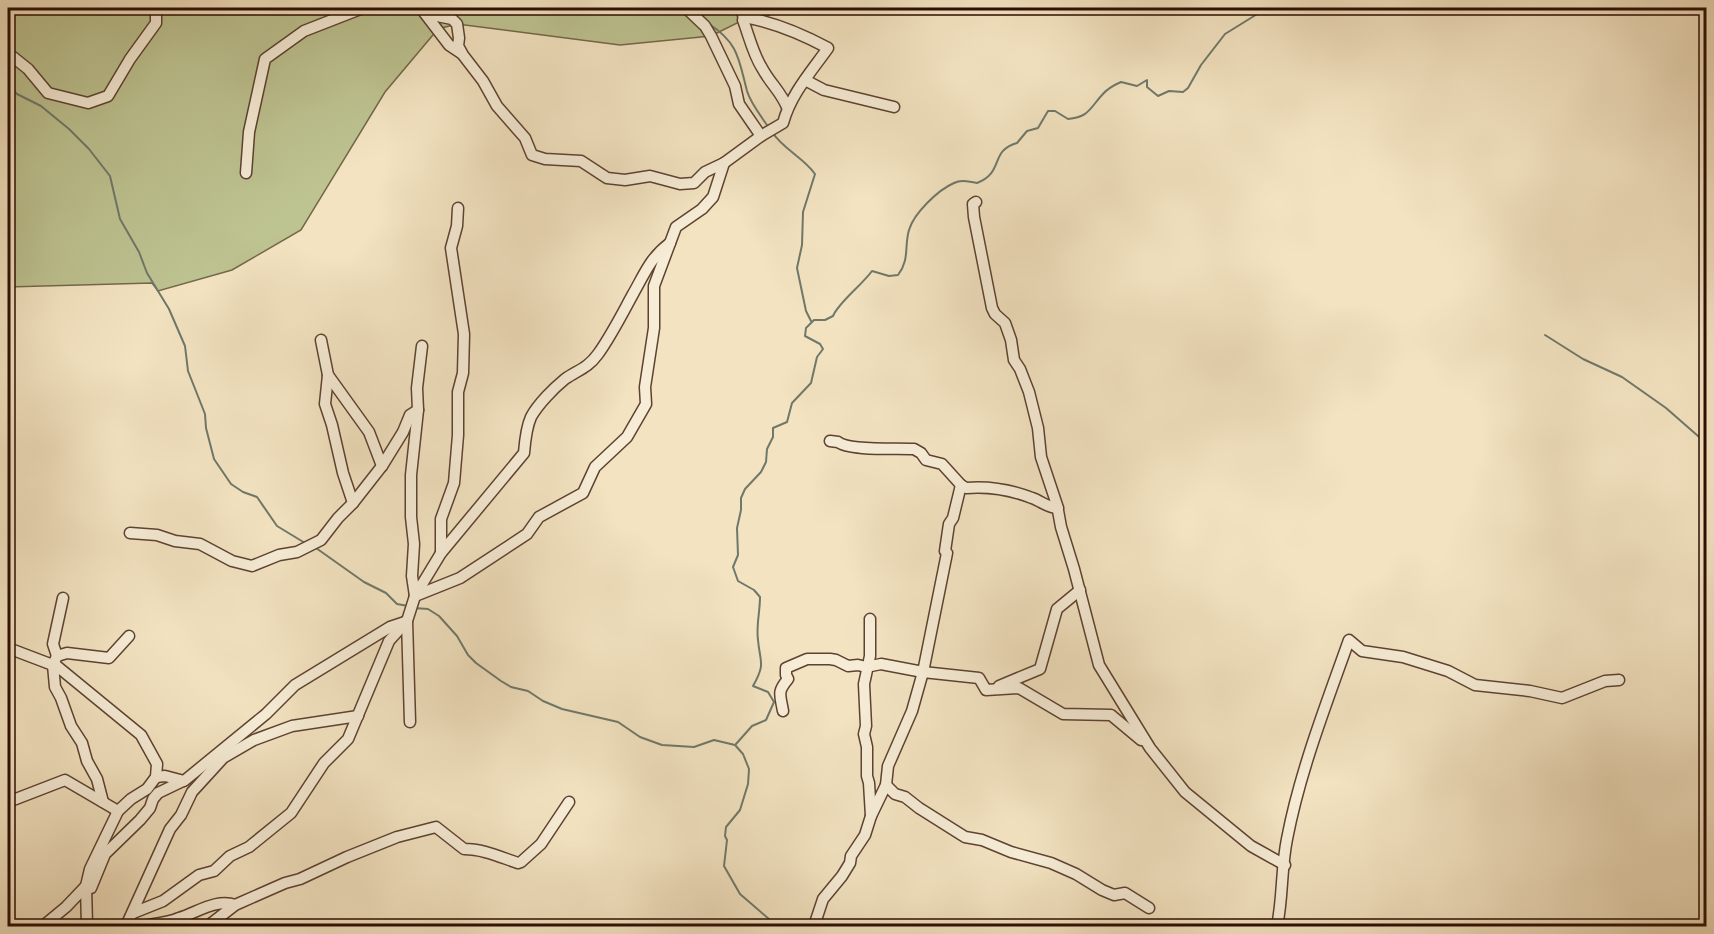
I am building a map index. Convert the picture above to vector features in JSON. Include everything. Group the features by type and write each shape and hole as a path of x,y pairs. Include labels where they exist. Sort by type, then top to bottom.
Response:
{"street":[{"path":"8,53 28,69 48,93 88,104 108,96 130,59 156,23 156,8"},
{"path":"246,173 249,132 265,59 304,30 363,8"},
{"path":"686,8 705,26 711,36 735,86 739,104 761,136"},
{"path":"422,9 452,19 457,24 458,46 463,55 483,81 497,106 525,138 532,155 545,159 580,161 607,178 626,180 650,176 680,184 694,183 705,172 724,163 783,123 787,108 828,48 742,12 760,66 781,93 787,108"},
{"path":"422,9 449,45 463,55"},
{"path":"805,80 824,90 894,107"},
{"path":"415,596 460,578 527,534 539,517 583,493 595,467 627,437 646,404 645,387 654,328 654,286 676,226 702,209 713,197 724,163"},
{"path":"975,201 973,204 974,217 992,308 1005,323 1011,340 1014,360 1029,392 1038,428 1041,457 1058,508 1061,527 1099,665 1150,747 1185,792 1251,846 1285,865"},
{"path":"441,553 441,519 454,483 458,435 458,392 463,373 464,334 451,248 457,226 458,208"},
{"path":"411,722 407,621 415,596 441,553 524,453 525,436 531,416 566,379 583,370 597,355 642,274 658,252 670,243"},
{"path":"321,340 328,375 325,404 353,503"},
{"path":"415,596 412,576 414,544 411,517 411,475 422,346"},
{"path":"328,375 369,432 382,466"},
{"path":"130,532 200,544 232,561 252,566 279,555 297,552 321,540 353,503 382,466 410,416 418,410"},
{"path":"830,441 848,447 882,449 894,447 917,450 926,460 946,467 966,488 1003,488 1032,498 1051,508 1058,508"},
{"path":"814,927 823,899 846,871 851,856 865,835 871,816 886,785 888,766 912,711 923,672 947,553 945,551 949,524 953,518 961,485"},
{"path":"986,690 1040,669 1057,609 1080,590"},
{"path":"63,598 53,644 55,687 71,726 84,746 87,761 97,778 103,802"},
{"path":"870,618 870,656 864,684 866,726 864,734 867,747 871,816"},
{"path":"133,913 163,901 199,875 214,871 230,856 249,847 291,813 324,763 348,739 389,641 407,621"},
{"path":"43,927 87,890 105,854 140,820 158,793 184,781 259,720 296,685 390,627 407,621"},
{"path":"8,648 55,660 67,653 109,658 129,636"},
{"path":"1278,927 1287,841 1302,777 1349,640 1362,651 1403,657 1448,671 1475,685 1530,691 1562,698 1605,681 1619,680"},
{"path":"783,711 779,692 788,679 786,668 807,659 836,660 844,666 867,667 881,664 923,672 979,678 986,690"},
{"path":"55,660 58,667 141,735 157,764 156,777 147,789 118,811 90,869 87,890 87,927"},
{"path":"986,690 1019,688 1063,714 1111,715 1150,747"},
{"path":"126,927 170,829 181,815 192,792 223,758 254,740 292,726 358,716"},
{"path":"156,777 165,776 184,781"},
{"path":"8,802 65,780 118,811"},
{"path":"886,785 895,794 905,797 965,837 982,840 1011,852 1051,863 1114,895 1125,893 1149,908"},
{"path":"208,927 235,905 397,837 436,826 464,849 472,848 521,862 541,844 569,802"},
{"path":"141,927 177,920 204,907 230,903 235,905"}],"green space":[{"path":"8,8 779,8 762,20 743,20 711,36 620,45 457,24 438,29 385,92 301,230 232,270 158,291 152,283 8,287"}],"waterway":[{"path":"736,744 752,726 766,720 774,702 768,692 753,686 761,667 758,635 760,597 754,590 738,581 733,567 738,555 737,528 741,498 745,489 761,472 766,462 767,449 773,437 773,428 787,422 792,403 811,383 817,357 823,349 820,344 805,336 806,328 814,320 825,320 833,316 840,305 872,271 889,276 898,275 904,264 909,230 916,216 927,203 954,183 963,181 977,183 986,178 995,168 1003,151 1017,143 1027,131 1038,128 1048,111 1055,111 1068,119 1075,118 1088,111 1106,91 1121,82 1137,86 1147,80 1147,87 1158,96 1169,91 1183,92 1225,34 1267,8"},
{"path":"709,24 719,31 732,46 749,96 769,128"},
{"path":"8,85 17,94 41,106 69,129 89,149 110,176 120,219 139,252 147,273 169,309 185,346 188,371 205,414 214,459 231,484 257,497 277,526 305,543"},
{"path":"772,132 815,174 803,212 802,245 797,268 806,311 811,321"},
{"path":"1545,335 1583,359 1622,377 1666,408 1706,443"},
{"path":"316,548 364,582 386,593 397,604 408,606"},
{"path":"414,608 428,609 439,616 476,663 511,687 528,691 543,701 562,709 618,722 640,737 662,745 694,747 714,740 735,745 743,754 749,769 748,784 740,810 726,827 724,866 740,894 777,926"}]}
